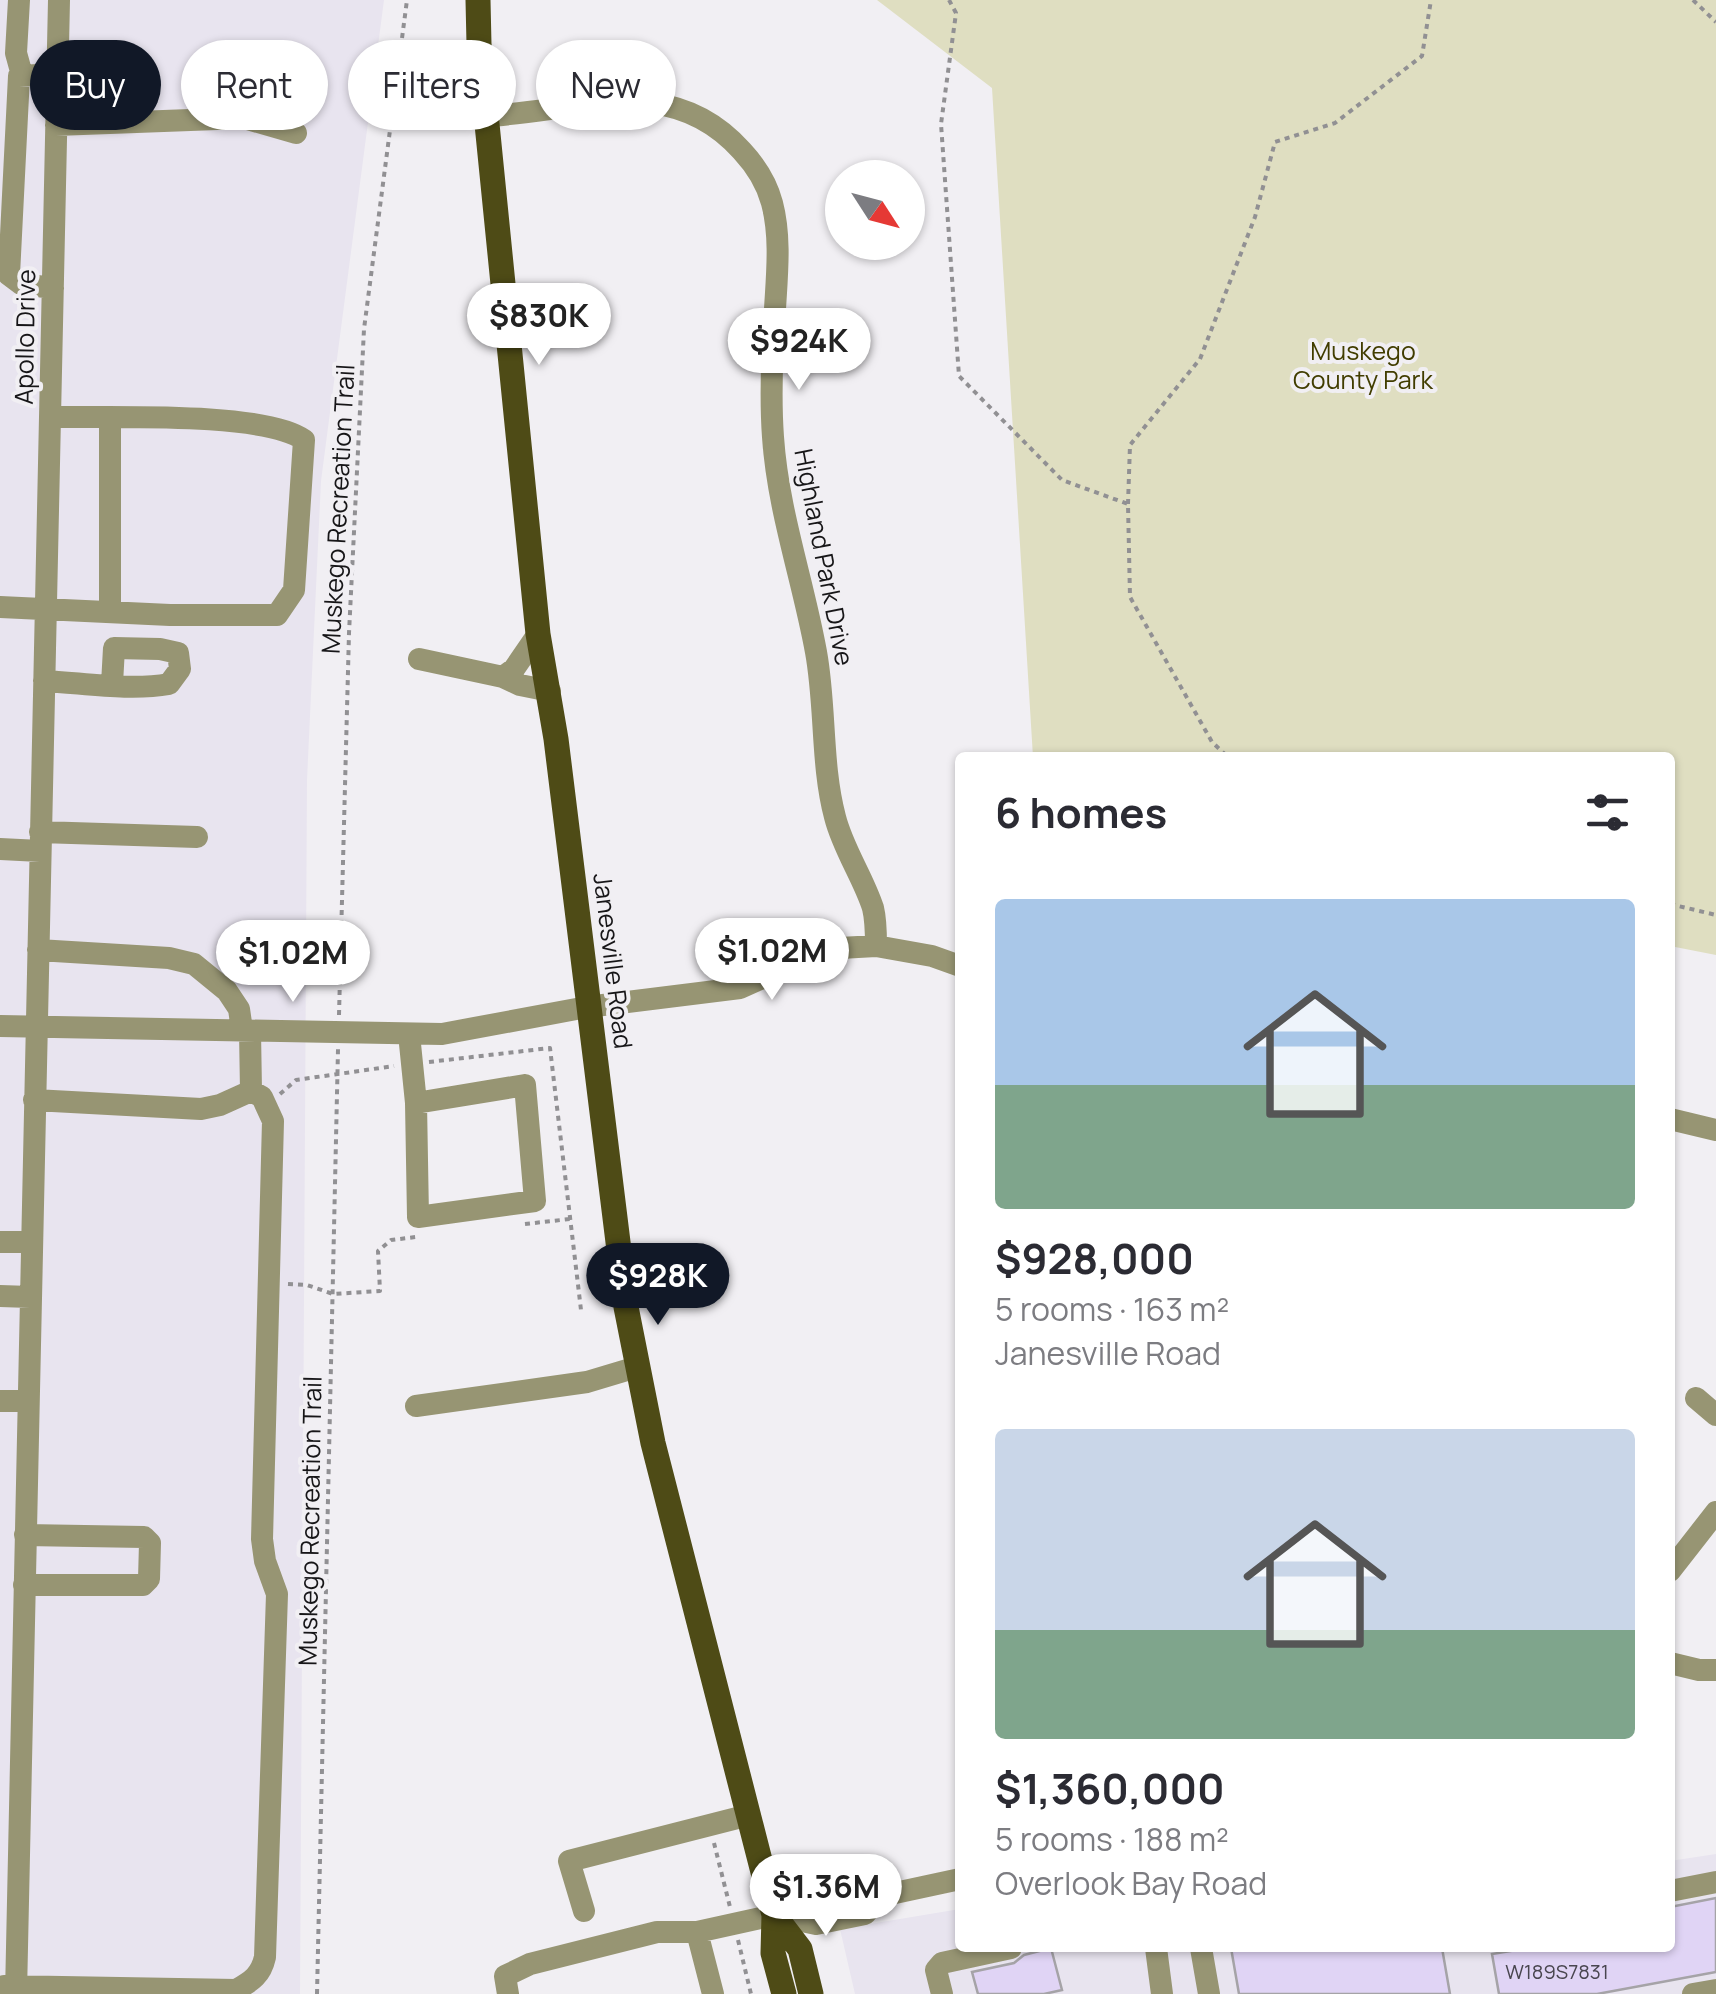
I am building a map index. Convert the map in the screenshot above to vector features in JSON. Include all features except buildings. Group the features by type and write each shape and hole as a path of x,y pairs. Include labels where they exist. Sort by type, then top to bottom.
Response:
{"main road":[{"name":"Janesville Road","path":"478,0 481,40"},
{"name":"Janesville Road","path":"487,130 538,634 550,691 616,1244 653,1443 774,1915 773,1953 784,1994"},
{"name":"Janesville Road","path":"774,1915 800,1949 811,1994"}],"street":[{"path":"19,0 13,63 16,86 9,275 21,284 53,288"},
{"name":"Apollo Drive","path":"58,40 59,0"},
{"name":"Highland Park Drive","path":"516,113 629,100 664,103 692,112 742,150 772,202 778,236 772,353 776,473 816,652 835,819 874,912 876,946"},
{"path":"161,121 244,118 296,133"},
{"name":"Apollo Drive","path":"10,1989 10,1789 16,1596 25,1535 56,130"},
{"path":"0,608 277,615 294,590 304,440 290,430 256,422 51,416"},
{"path":"110,418 110,612"},
{"path":"503,677 514,669 538,634"},
{"path":"419,660 550,691"},
{"path":"44,681 112,684"},
{"path":"0,849 40,842 197,838"},
{"path":"0,1026 442,1034 587,1006 740,988 811,956 840,948 876,946 955,964"},
{"path":"38,950 169,958 194,964 227,991 239,1008 246,1030 250,1091"},
{"path":"409,1034 416,1103 418,1217 536,1201 524,1086 416,1103"},
{"path":"34,1100 201,1109 250,1091"},
{"path":"10,1989 236,1990 262,1971 277,1594 262,1539 272,1121 262,1097 250,1091"},
{"path":"1675,1120 1716,1130"},
{"path":"0,1242 31,1242"},
{"path":"0,1296 30,1296"},
{"path":"416,1406 586,1382 638,1368"},
{"path":"1696,1398 1716,1415"},
{"path":"0,1401 28,1401"},
{"path":"1675,1565 1716,1512"},
{"path":"16,1596 142,1586 149,1578 150,1543 144,1537 25,1535"},
{"path":"1675,1664 1716,1670"},
{"path":"584,1911 569,1862 749,1815"},
{"path":"508,1994 504,1976 530,1964 657,1932 698,1932 774,1915 816,1924 865,1914 880,1896 955,1879"},
{"path":"1675,1890 1716,1882"},
{"path":"698,1932 714,1994"},
{"path":"942,1994 936,1970 942,1963 992,1952"},
{"path":"1157,1952 1162,1994"},
{"path":"1203,1952 1209,1994"},
{"path":"1693,1994 1716,1990"}],"path":[{"name":"Muskego Recreation Trail","path":"339,1023 349,652 364,329 408,0"},
{"path":"949,0 956,13 941,124 959,376 1062,480 1128,504"},
{"path":"1223,752 1212,742 1130,597 1130,445 1200,359 1255,216 1275,142 1335,124 1422,56 1431,0"},
{"path":"1693,0 1716,22"},
{"path":"1675,905 1716,915"},
{"name":"Muskego Recreation Trail","path":"317,1994 338,1048"},
{"path":"268,1111 296,1080 336,1074"},
{"path":"516,1226 570,1219"},
{"path":"321,1291 380,1291 378,1252 391,1240 427,1236"}],"shaded area":[{"path":"0,0 384,0 379,40 348,40 348,130 367,130 321,481 307,780 300,1994 0,1994"},
{"path":"1716,1854 1716,1994 855,1994 840,1929 955,1910 955,1952 1675,1952 1675,1860"}],"green space":[{"name":"Muskego County Park","path":"877,0 1716,0 1716,955 1675,947 1675,752 1033,752 992,88"}]}
